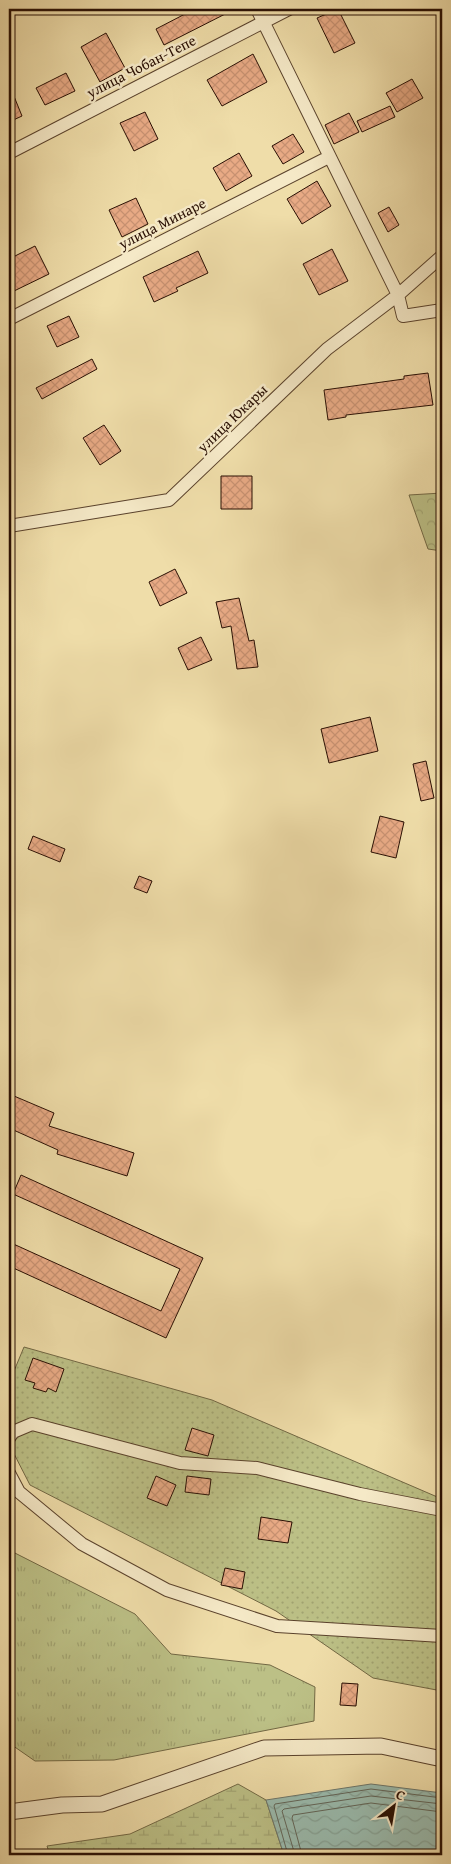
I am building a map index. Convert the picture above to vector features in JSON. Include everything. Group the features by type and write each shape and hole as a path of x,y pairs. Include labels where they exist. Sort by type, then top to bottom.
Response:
{"street":[{"path":"257,9 398,295 403,316 442,310"},
{"name":"улица Чобан-Тепе","path":"9,153 289,9"},
{"name":"улица Минаре","path":"9,319 329,157"},
{"name":"улица Юкары","path":"9,526 170,500 327,350 398,295 442,256"},
{"path":"9,1438 13,1432 32,1424 180,1464 257,1468 360,1494 442,1510"},
{"path":"9,1474 19,1492 82,1544 167,1590 278,1626 442,1636"},
{"path":"9,1812 62,1805 102,1804 264,1748 381,1746 442,1759"}],"green space":[{"path":"442,493 442,551 428,549 409,495"},
{"path":"24,1347 212,1400 442,1499 442,1691 373,1678 276,1611 30,1485 9,1444 9,1383"},
{"path":"9,1550 135,1614 171,1654 270,1665 315,1687 314,1721 114,1760 35,1761 9,1743"},
{"path":"238,1784 266,1800 284,1855 50,1855 47,1846 130,1834"}],"water":[{"path":"371,1784 442,1793 442,1855 284,1855 266,1800"}],"building":[{"path":"183,9 235,9 164,45 156,29 185,14"},
{"path":"338,9 355,43 334,53 317,18"},
{"path":"106,33 125,68 100,82 81,47"},
{"path":"253,54 267,82 222,106 207,80"},
{"path":"66,73 75,91 45,105 36,88"},
{"path":"412,79 423,98 397,112 386,93"},
{"path":"9,84 22,116 9,122"},
{"path":"390,106 395,117 362,132 357,121"},
{"path":"145,112 158,139 134,151 120,123"},
{"path":"349,113 359,132 334,144 325,125"},
{"path":"293,134 304,152 283,164 272,146"},
{"path":"239,153 252,176 226,191 213,168"},
{"path":"317,181 331,206 302,224 287,199"},
{"path":"136,198 148,224 122,237 109,210"},
{"path":"389,207 399,225 388,232 378,213"},
{"path":"35,246 49,274 14,291 9,279 9,259"},
{"path":"332,249 348,281 319,295 303,264"},
{"path":"198,251 208,273 176,288 178,291 154,302 143,277"},
{"path":"69,316 79,337 57,347 47,326"},
{"path":"92,359 97,369 42,399 36,388"},
{"path":"428,373 433,405 346,415 346,417 328,420 324,390 404,379 404,376"},
{"path":"104,425 121,451 100,465 83,438"},
{"path":"221,476 252,476 252,509 221,509"},
{"path":"175,569 187,593 160,606 149,582"},
{"path":"239,598 249,641 254,640 258,667 237,669 231,626 222,628 216,602"},
{"path":"201,637 212,660 188,670 178,648"},
{"path":"370,717 378,751 329,763 321,729"},
{"path":"426,761 434,798 421,801 413,764"},
{"path":"380,816 404,822 396,858 371,852"},
{"path":"33,836 65,849 60,862 28,849"},
{"path":"139,876 152,881 147,893 134,888"},
{"path":"14,1096 54,1113 49,1126 134,1153 127,1176 57,1154 58,1150 9,1128 9,1108"},
{"path":"21,1175 203,1258 166,1338 9,1266 9,1242 161,1311 180,1269 13,1194"},
{"path":"33,1358 64,1369 56,1392 48,1388 46,1392 33,1388 35,1383 25,1380"},
{"path":"192,1428 214,1435 208,1456 185,1450"},
{"path":"156,1476 176,1485 167,1506 147,1498"},
{"path":"187,1476 211,1479 209,1495 185,1492"},
{"path":"261,1517 292,1522 288,1543 258,1539"},
{"path":"225,1568 245,1572 242,1589 221,1585"},
{"path":"342,1683 358,1684 356,1706 340,1705"}]}
